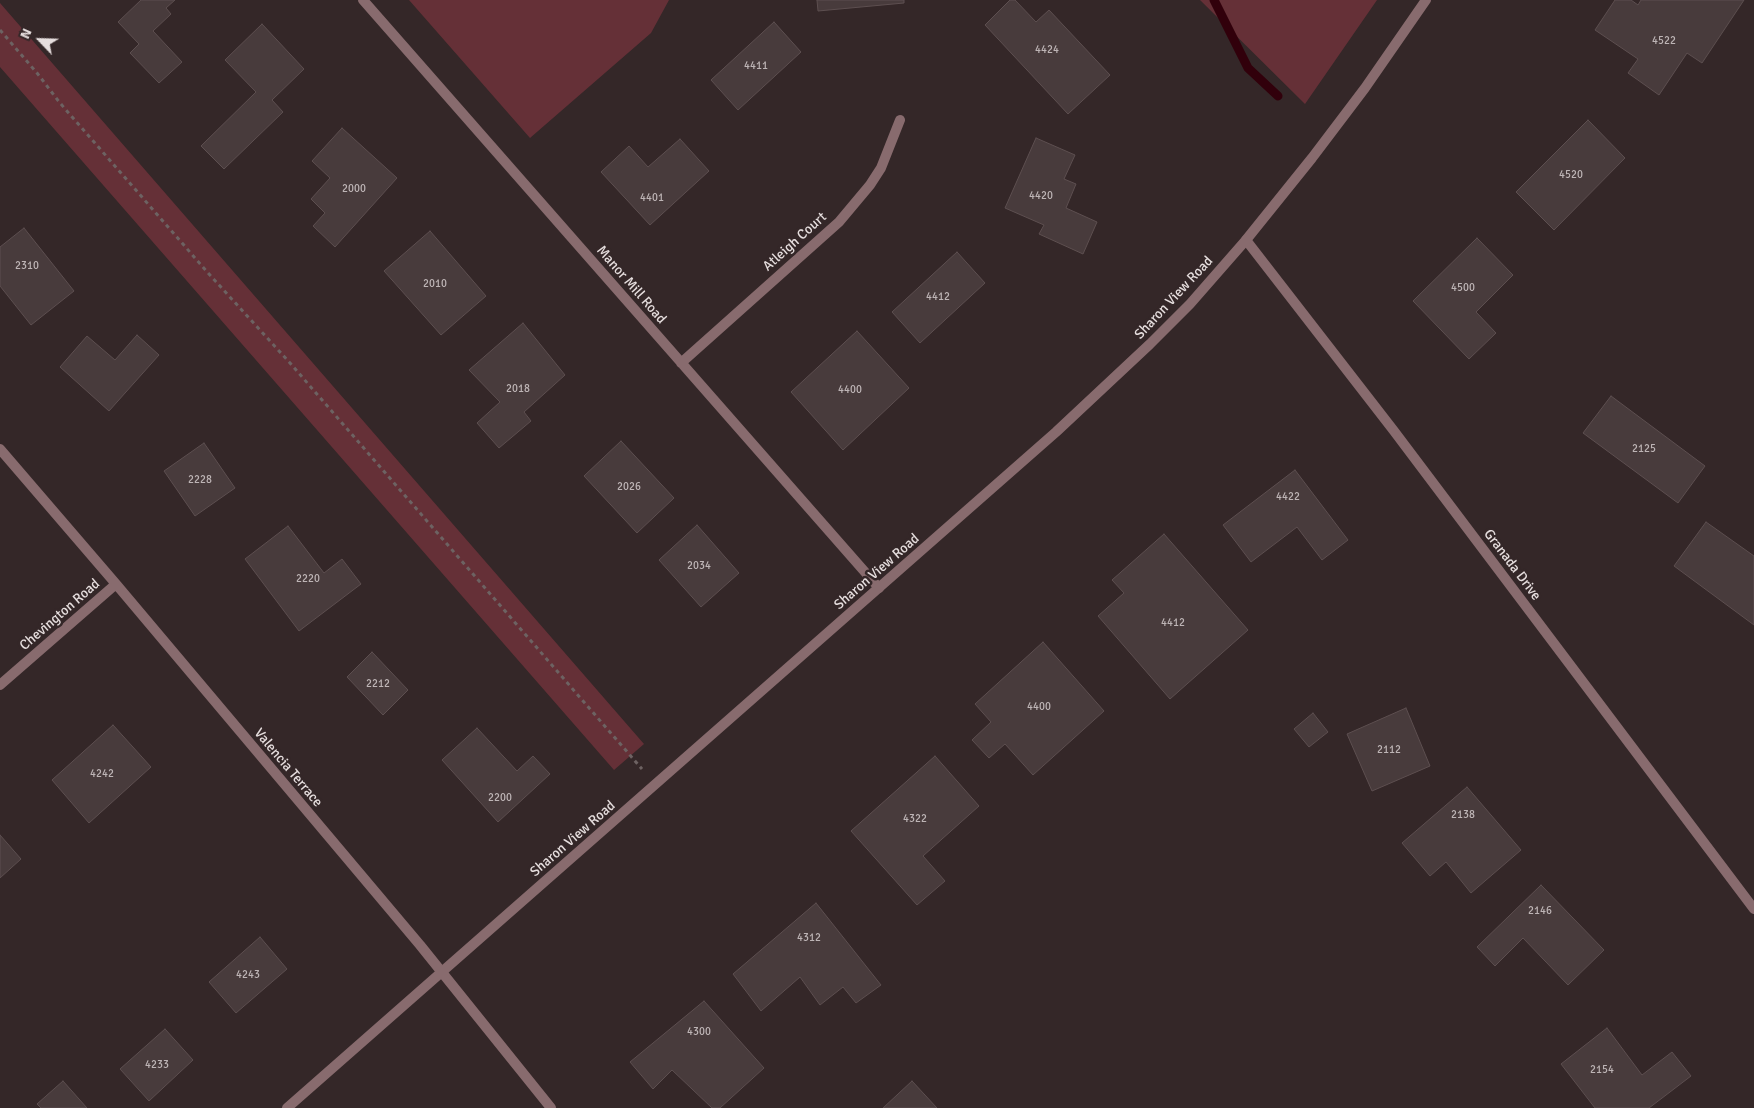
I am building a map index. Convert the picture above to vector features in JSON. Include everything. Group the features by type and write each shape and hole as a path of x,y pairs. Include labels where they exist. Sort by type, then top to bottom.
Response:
{"street":[{"name":"Manor Mill Road","path":"363,0 879,588"},
{"name":"Sharon View Road","path":"287,1108 1056,432 1150,344 1190,304 1246,240 1312,158 1359,96 1426,0"},
{"name":"Atleigh Court","path":"681,363 839,222 870,185 880,168 900,120"},
{"name":"Granada Drive","path":"1246,240 1394,431 1754,909"},
{"name":"Valencia Terrace","path":"0,449 442,972 551,1108"},
{"name":"Chevington Road","path":"0,685 116,584"}],"path":[{"path":"0,30 60,103 296,370 656,784"}],"shaded area":[{"path":"409,0 669,0 651,33 530,138"},
{"path":"1200,0 1377,0 1305,104"},
{"path":"0,3 644,744 614,770 0,67"}],"building":[{"path":"141,0 175,0 166,8 171,14 153,31 182,62 159,83 130,53 139,44 118,22"},
{"path":"817,0 904,0 904,3 818,11"},
{"path":"1010,0 1015,0 1036,22 1049,10 1110,75 1068,114 985,25"},
{"path":"1615,0 1631,0 1638,5 1641,0 1744,0 1702,63 1687,53 1659,95 1628,73 1638,59 1595,30"},
{"path":"774,22 801,52 738,110 711,80"},
{"path":"262,24 304,69 272,100 283,112 224,169 201,146 256,92 225,60"},
{"path":"1588,120 1625,158 1554,230 1516,192"},
{"path":"342,128 397,178 335,247 313,226 325,213 311,199 330,178 312,161"},
{"path":"1036,138 1075,155 1064,179 1076,184 1066,208 1097,222 1083,254 1039,234 1044,225 1005,208"},
{"path":"680,139 709,171 650,225 601,172 629,146 648,167"},
{"path":"24,228 74,291 31,325 0,286 0,247"},
{"path":"430,231 486,296 441,335 384,271"},
{"path":"1477,238 1513,275 1476,312 1496,333 1469,359 1413,301"},
{"path":"957,252 985,283 920,343 892,312"},
{"path":"523,323 565,375 524,412 531,421 499,448 477,423 500,402 469,370"},
{"path":"857,331 909,388 843,450 791,392"},
{"path":"137,335 159,355 109,411 60,367 87,336 115,360"},
{"path":"1611,396 1705,466 1678,503 1583,433"},
{"path":"621,441 674,498 637,533 584,476"},
{"path":"204,443 235,488 195,516 164,471"},
{"path":"1295,470 1348,540 1322,560 1297,527 1251,562 1223,525"},
{"path":"1706,522 1754,556 1754,625 1674,566"},
{"path":"697,525 739,573 701,607 659,560"},
{"path":"288,526 324,573 342,559 361,584 299,631 245,559"},
{"path":"1164,534 1248,630 1170,699 1098,616 1124,593 1112,580"},
{"path":"1043,642 1104,711 1033,775 1005,744 989,758 972,740 991,722 975,704"},
{"path":"372,652 408,690 383,715 347,677"},
{"path":"1406,708 1430,766 1372,791 1347,734"},
{"path":"1313,713 1328,732 1309,747 1294,729"},
{"path":"113,725 151,767 89,823 52,780"},
{"path":"477,728 517,771 533,756 550,774 498,822 442,760"},
{"path":"935,756 979,806 923,856 945,881 917,905 851,831"},
{"path":"1467,787 1521,850 1471,893 1446,862 1430,876 1402,843"},
{"path":"0,835 21,859 0,878"},
{"path":"1541,885 1604,950 1568,985 1523,938 1495,966 1477,947"},
{"path":"816,903 881,985 856,1003 843,987 820,1005 800,977 761,1011 733,974"},
{"path":"260,937 287,969 236,1013 209,982"},
{"path":"704,1001 764,1068 720,1108 712,1108 672,1070 653,1089 630,1062"},
{"path":"1607,1028 1642,1075 1672,1052 1691,1076 1649,1108 1595,1108 1561,1064"},
{"path":"165,1029 193,1060 149,1101 120,1069"},
{"path":"63,1081 87,1108 41,1108 37,1104"},
{"path":"912,1081 937,1108 883,1108"}],"waterway":[{"path":"1214,0 1248,68 1278,96"}]}
